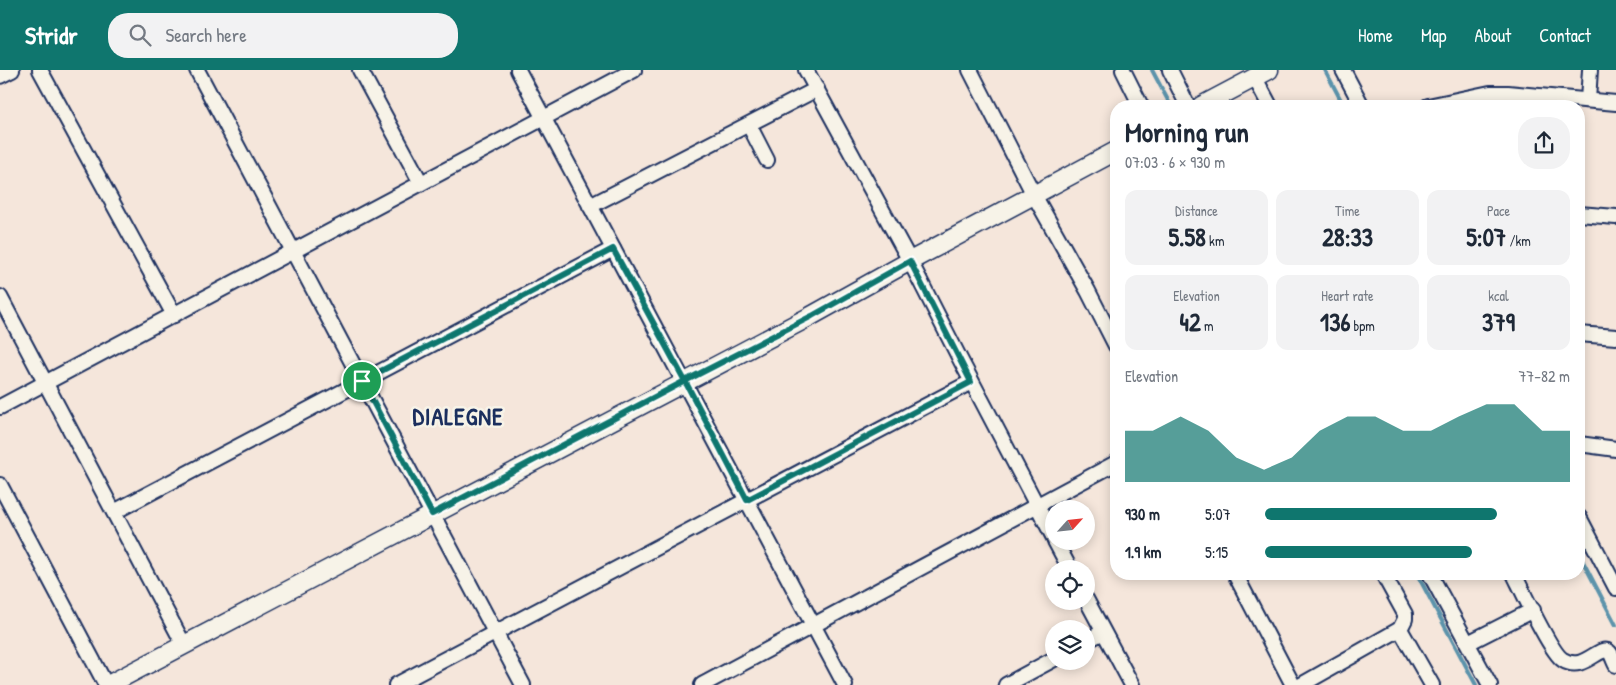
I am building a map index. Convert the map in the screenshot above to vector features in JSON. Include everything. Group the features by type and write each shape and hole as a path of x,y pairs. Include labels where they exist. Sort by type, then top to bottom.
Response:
{"street":[{"path":"0,76 12,70"},
{"path":"40,70 174,315"},
{"path":"197,70 523,685"},
{"path":"360,70 422,183"},
{"path":"518,70 845,685"},
{"path":"0,408 634,70"},
{"path":"806,70 910,261 1045,522"},
{"path":"970,70 1034,195 1110,334"},
{"path":"1123,70 1138,100"},
{"path":"1170,70 1185,100"},
{"path":"1342,70 1359,100"},
{"path":"1588,100 1590,70"},
{"path":"1212,100 1262,74 1268,100"},
{"path":"590,206 817,89"},
{"path":"1455,100 1499,93 1616,103"},
{"path":"749,125 767,160"},
{"path":"0,485 107,685 812,316 910,261 1110,154"},
{"path":"1585,215 1616,218"},
{"path":"114,512 613,249"},
{"path":"0,297 184,645"},
{"path":"1585,334 1616,337"},
{"path":"396,685 971,382"},
{"path":"1585,445 1616,449"},
{"path":"702,685 1110,465"},
{"path":"1585,529 1616,588"},
{"path":"1238,580 1293,685"},
{"path":"1301,685 1400,630 1405,614 1386,580"},
{"path":"1433,580 1490,685"},
{"path":"1517,580 1553,648 1561,659 1569,663 1578,664 1601,651 1606,651 1609,652 1616,665"},
{"path":"1092,610 1132,685"},
{"path":"1468,642 1533,610"},
{"path":"1400,630 1432,685"},
{"path":"1095,636 1104,632"},
{"path":"1006,685 1045,664"}],"waterway":[{"path":"1152,70 1168,100"},
{"path":"1325,70 1341,100"},
{"path":"1585,566 1616,625"},
{"path":"1420,580 1476,685"}],"district":[{"name":"DIALEGNE","path":"458,416"}],"route":[{"path":"362,381 432,514 685,381 747,500 971,382 910,261 812,316 685,381 613,249 362,381"}]}
